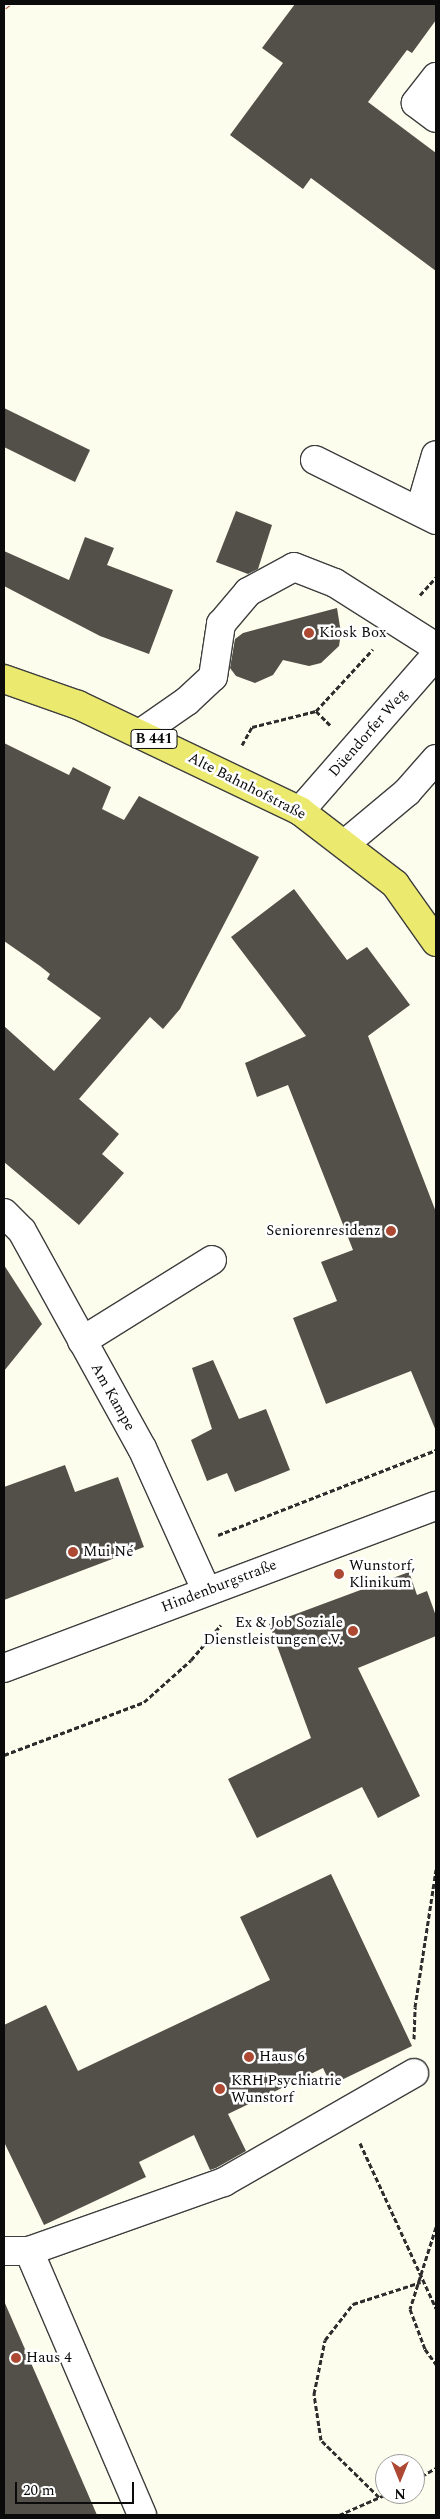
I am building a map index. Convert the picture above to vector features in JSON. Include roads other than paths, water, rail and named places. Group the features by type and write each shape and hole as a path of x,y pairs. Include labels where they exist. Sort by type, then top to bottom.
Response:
{"main road":[{"name":"Alte Bahnhofstraße","path":"4,679 78,705 141,733 226,773 300,811 346,843 395,884 412,905 436,942"}],"street":[{"path":"436,77 416,103 436,118"},
{"path":"315,460 428,515 436,455"},
{"path":"141,733 187,701 213,677 221,624 248,592 294,567 335,583 436,647"},
{"name":"Düendorfer Weg","path":"300,811 436,655"},
{"path":"346,843 407,792 436,759"},
{"name":"Am Kampe","path":"4,1214 22,1231 142,1448 206,1590"},
{"path":"82,1341 212,1260"},
{"name":"Hindenburgstraße","path":"4,1668 206,1590 436,1506"},
{"path":"142,2515 16,2251 224,2182 346,2110 414,2073"}],"railway":[{"path":"4,7 8,4"}],"place":[{"name":"Kiosk Box","path":"309,633"},
{"name":"Seniorenresidenz","path":"391,1231"},
{"name":"Mui Né","path":"73,1552"},
{"name":"Wunstorf, Klinikum","path":"339,1574"},
{"name":"Ex & Job Soziale Dienstleistungen e.V.","path":"353,1631"},
{"name":"Haus 6","path":"249,2057"},
{"name":"KRH Psychiatrie Wunstorf","path":"220,2089"},
{"name":"Haus 4","path":"16,2358"}]}
